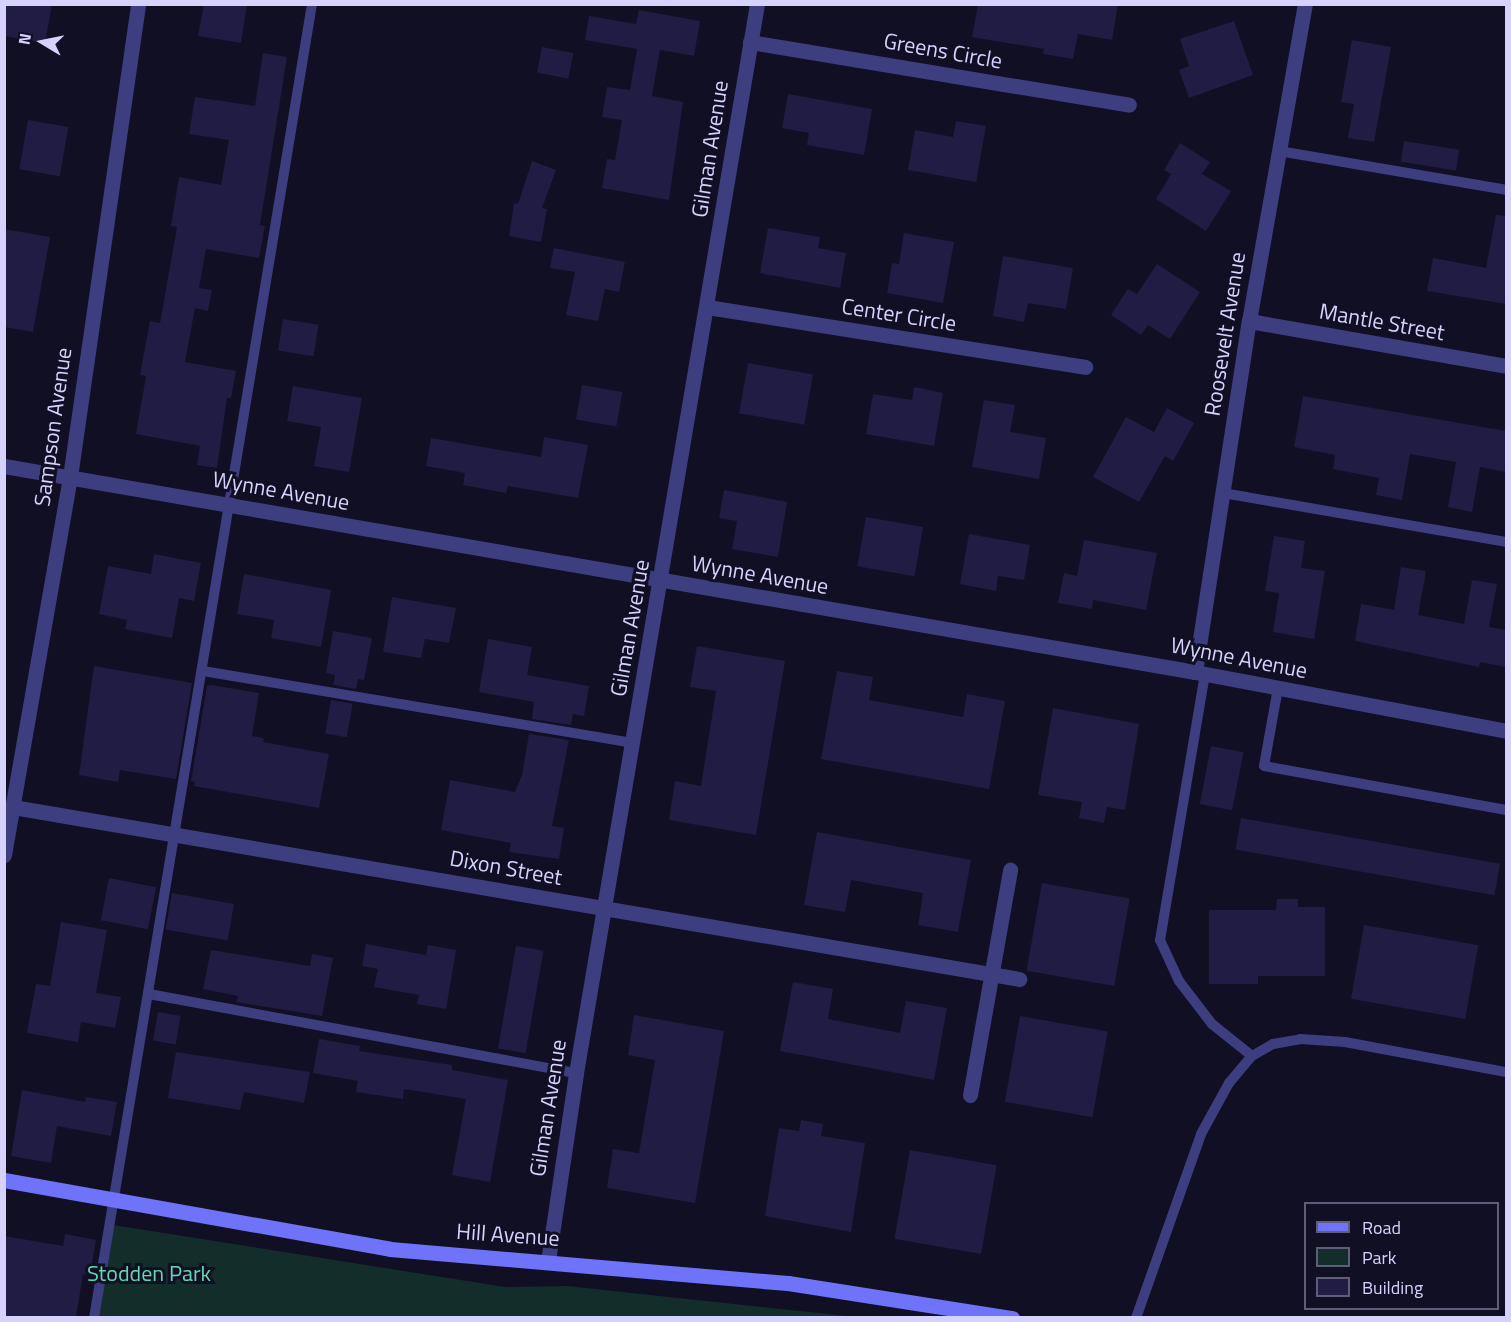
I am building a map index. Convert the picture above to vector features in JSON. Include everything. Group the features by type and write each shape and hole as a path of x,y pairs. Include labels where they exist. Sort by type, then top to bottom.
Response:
{"street":[{"name":"Sampson Avenue","path":"4,855 70,477 138,4"},
{"name":"Gilman Avenue","path":"548,1261 576,1073 631,743 662,581 757,4"},
{"name":"Roosevelt Avenue","path":"1200,673 1223,493 1250,321 1305,4"},
{"name":"Greens Circle","path":"750,42 1129,105"},
{"name":"Center Circle","path":"707,307 1085,367"},
{"name":"Mantle Street","path":"1250,321 1506,366"},
{"name":"Wynne Avenue","path":"4,466 1200,673 1506,731"},
{"name":"Dixon Street","path":"13,807 1019,979"},
{"path":"970,1095 1010,870"},
{"name":"Hill Avenue","path":"4,1180 390,1249 788,1283 1011,1317"}],"lane":[{"path":"94,1317 176,835 312,4"},
{"path":"1279,151 1506,190"},
{"path":"1223,493 1506,542"},
{"path":"203,671 631,743"},
{"path":"1200,673 1160,940 1179,981 1212,1024 1251,1056"},
{"path":"1278,688 1264,766 1506,810"},
{"path":"149,994 576,1073"},
{"path":"1136,1317 1201,1134 1229,1083 1251,1056 1273,1044 1300,1039 1345,1041 1506,1072"}],"green space":[{"name":"Stodden Park","path":"113,1225 505,1287 567,1286 856,1317 98,1318"}],"building":[{"path":"4,4 52,4 45,43 4,36"},
{"path":"204,4 247,4 241,43 198,36"},
{"path":"978,4 1118,4 1112,40 1078,34 1073,59 1043,54 1044,49 972,37"},
{"path":"639,10 700,21 694,56 660,50 652,96 683,102 669,200 602,188 607,159 615,160 622,120 602,117 607,87 630,90 637,49 585,40 589,16 636,24"},
{"path":"1234,21 1253,75 1189,98 1179,70 1189,66 1180,39"},
{"path":"1352,40 1391,47 1374,142 1348,138 1354,104 1341,102"},
{"path":"542,47 573,53 568,79 537,73"},
{"path":"263,53 287,57 260,225 265,226 259,258 206,249 199,288 212,290 208,311 195,308 185,362 236,371 231,398 227,398 217,468 197,465 200,446 136,434 146,376 140,375 150,321 160,323 177,227 171,226 179,177 221,185 229,140 189,134 195,97 255,106"},
{"path":"788,94 872,109 864,155 807,145 809,133 782,128"},
{"path":"28,120 68,127 60,176 19,169"},
{"path":"956,121 986,126 976,182 908,170 915,130 953,137"},
{"path":"1404,141 1459,150 1456,171 1401,162"},
{"path":"1180,143 1210,162 1202,174 1231,191 1206,231 1156,199 1171,174 1164,170"},
{"path":"532,161 556,170 542,208 547,209 541,242 509,236 514,203 518,204"},
{"path":"1496,215 1506,216 1506,304 1427,291 1433,258 1486,268"},
{"path":"768,228 820,237 818,248 846,253 840,288 760,273"},
{"path":"4,229 50,237 33,332 4,327"},
{"path":"904,233 954,242 943,303 887,293 892,263 899,264"},
{"path":"554,248 625,262 619,292 605,289 598,321 566,315 575,272 550,268"},
{"path":"1003,256 1073,268 1066,309 1028,303 1024,322 993,316"},
{"path":"1157,264 1200,292 1170,339 1148,325 1141,335 1111,315 1128,289 1137,294"},
{"path":"283,319 319,325 314,356 278,351"},
{"path":"748,363 813,374 804,425 739,413"},
{"path":"582,385 622,392 616,427 576,419"},
{"path":"293,386 362,398 349,472 314,466 321,427 287,421"},
{"path":"914,387 943,393 934,446 866,434 873,394 912,400"},
{"path":"1303,396 1506,431 1506,472 1480,467 1472,512 1448,507 1456,462 1410,454 1402,500 1376,495 1379,478 1333,469 1335,455 1294,447"},
{"path":"984,400 1015,405 1010,432 1046,438 1039,479 972,467"},
{"path":"1167,408 1194,423 1173,461 1165,456 1139,502 1093,477 1126,417 1154,432"},
{"path":"544,437 588,445 578,498 508,486 506,493 463,485 465,473 426,466 431,438 541,457"},
{"path":"724,490 787,502 778,557 732,549 737,521 719,518"},
{"path":"866,517 923,527 914,576 857,566"},
{"path":"969,534 1030,545 1024,580 998,576 996,591 960,584"},
{"path":"1274,536 1305,541 1301,568 1325,571 1314,639 1273,632 1279,593 1265,591"},
{"path":"1084,540 1157,553 1146,610 1093,600 1092,609 1058,603 1064,573 1077,576"},
{"path":"154,554 201,563 194,601 179,598 172,638 125,629 127,620 99,614 108,566 151,574"},
{"path":"1401,567 1426,571 1418,615 1464,624 1472,580 1497,584 1489,627 1506,630 1506,667 1480,662 1479,667 1355,641 1361,604 1394,610"},
{"path":"244,574 331,590 321,647 271,638 274,620 237,614"},
{"path":"392,597 456,608 449,643 425,639 421,658 383,652"},
{"path":"333,631 372,638 364,680 358,679 356,689 333,685 335,675 326,673"},
{"path":"488,639 532,647 527,675 589,686 584,716 573,714 571,725 532,719 534,702 479,692"},
{"path":"697,646 785,661 756,835 669,820 675,781 701,786 716,691 690,687"},
{"path":"94,666 192,683 176,779 120,770 118,782 79,775"},
{"path":"837,671 873,677 869,700 963,717 967,694 1005,701 989,789 821,759"},
{"path":"207,686 259,693 252,736 264,738 263,742 329,754 319,808 194,786 195,782 191,781"},
{"path":"331,700 353,704 347,737 325,733"},
{"path":"1053,708 1139,724 1125,810 1107,807 1104,823 1079,818 1082,802 1038,795"},
{"path":"529,734 569,740 552,826 564,828 559,859 509,852 511,843 441,830 450,780 515,792 522,775"},
{"path":"1211,746 1243,752 1232,810 1200,804"},
{"path":"1241,818 1500,864 1494,895 1235,850"},
{"path":"817,832 971,860 958,932 918,925 923,893 851,880 845,912 804,905"},
{"path":"109,878 156,887 148,929 101,920"},
{"path":"1042,883 1130,898 1114,986 1027,971"},
{"path":"172,893 234,904 228,940 166,929"},
{"path":"1277,899 1298,899 1298,907 1325,907 1325,976 1258,976 1258,984 1209,984 1209,910 1276,910"},
{"path":"61,922 107,930 96,993 121,997 115,1028 81,1022 78,1042 27,1033 36,984 50,986"},
{"path":"1364,925 1478,945 1465,1019 1351,999"},
{"path":"366,944 426,955 428,945 456,950 446,1009 417,1004 419,995 374,987 378,969 362,966"},
{"path":"516,946 544,951 526,1053 498,1048"},
{"path":"211,950 310,966 312,954 333,958 322,1016 236,1002 238,996 203,989"},
{"path":"793,982 833,989 828,1019 900,1033 906,1001 947,1008 934,1080 780,1051"},
{"path":"158,1012 181,1016 176,1045 153,1041"},
{"path":"634,1015 724,1031 695,1203 607,1188 613,1149 639,1153 655,1060 628,1055"},
{"path":"1020,1016 1108,1031 1093,1117 1005,1102"},
{"path":"319,1039 360,1046 359,1051 452,1065 452,1070 508,1080 490,1182 452,1175 466,1099 404,1089 403,1099 356,1092 358,1081 313,1073"},
{"path":"176,1052 310,1072 304,1103 244,1092 240,1110 168,1098"},
{"path":"22,1090 85,1102 86,1097 117,1102 111,1136 57,1126 51,1163 11,1156"},
{"path":"801,1120 823,1124 821,1136 865,1143 851,1232 765,1216 779,1128 799,1131"},
{"path":"910,1150 997,1165 981,1254 894,1239"},
{"path":"65,1234 96,1240 90,1275 83,1274 76,1317 4,1317 4,1236 63,1246"}]}
